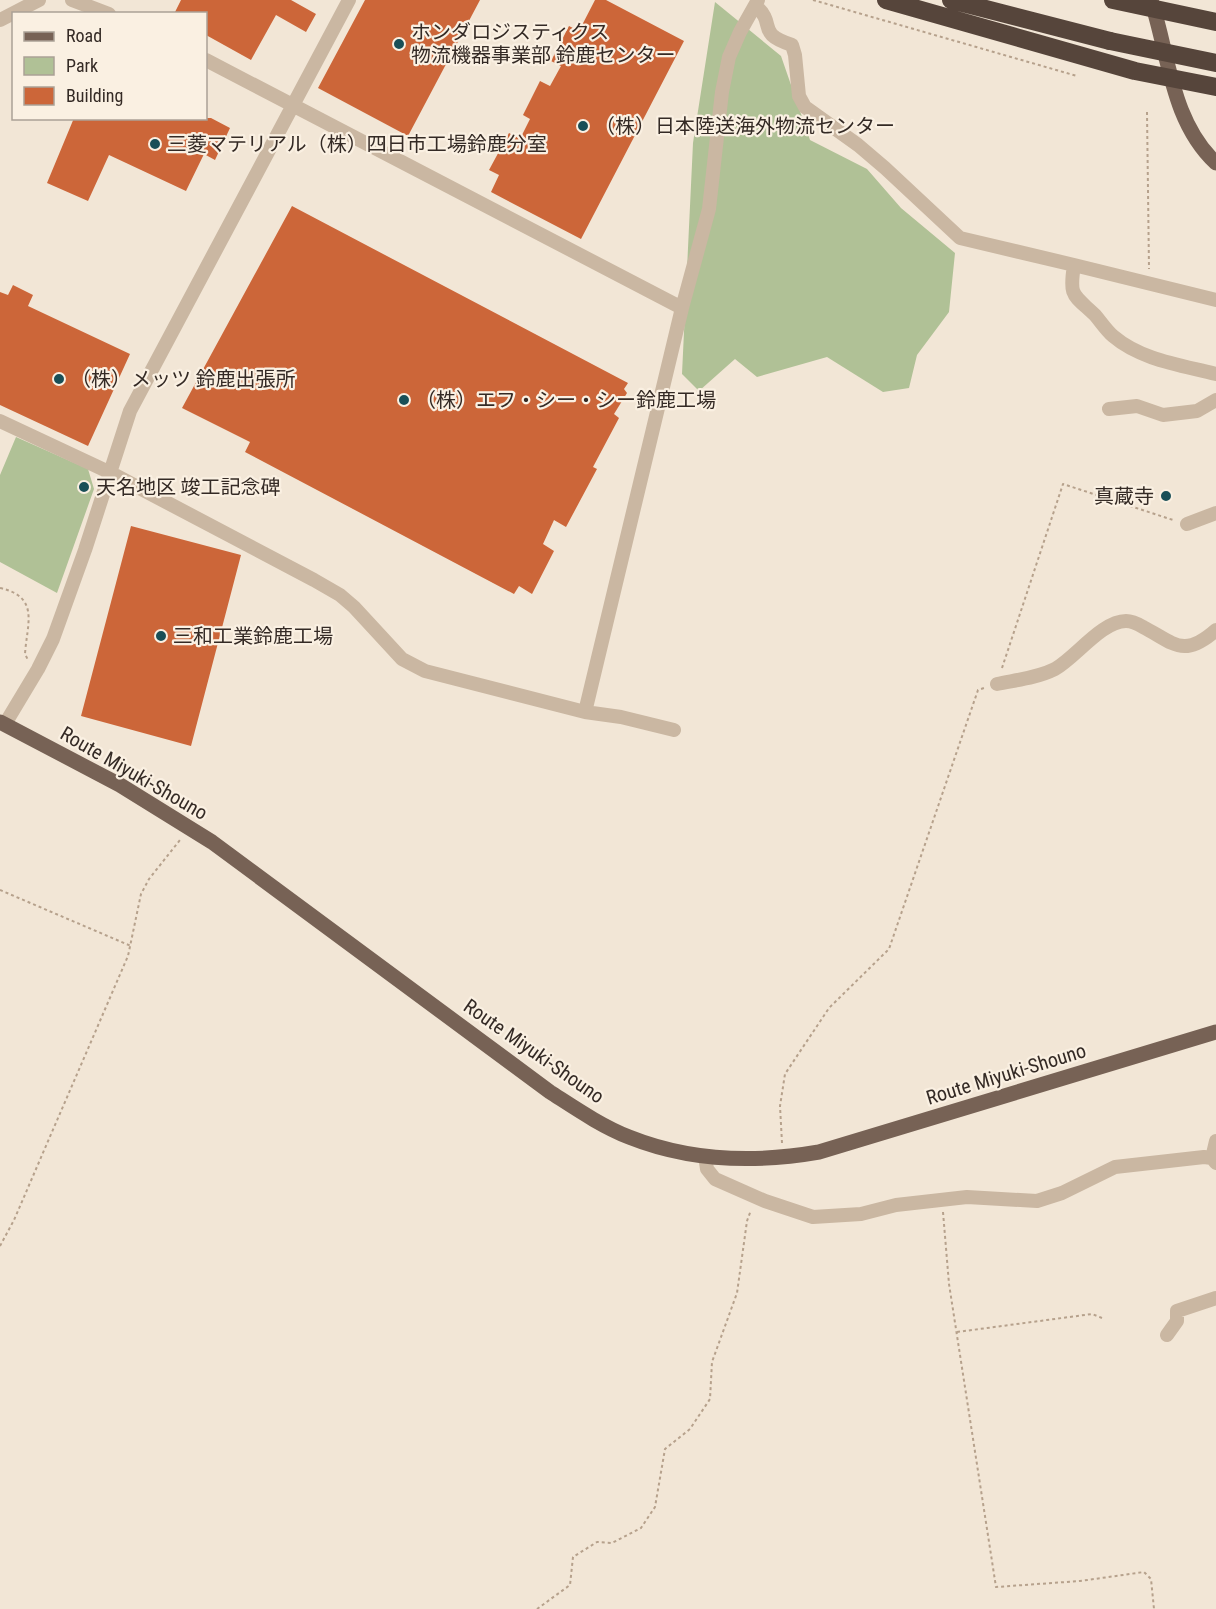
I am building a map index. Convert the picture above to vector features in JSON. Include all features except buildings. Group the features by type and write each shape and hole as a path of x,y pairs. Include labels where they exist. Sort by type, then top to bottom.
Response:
{"highway":[{"path":"886,0 1136,71 1216,87"},
{"path":"951,0 1110,41 1216,63"},
{"path":"1113,0 1153,5 1216,22"}],"main road":[{"path":"1153,5 1171,78 1189,126 1216,163"},
{"name":"Route Miyuki-Shouno","path":"3,723 120,785 212,842 550,1092 591,1118 629,1137 666,1149 705,1156 759,1159 836,1148 1216,1032"}],"street":[{"path":"16,12 39,0"},
{"path":"72,0 104,12"},
{"path":"3,723 38,669 53,639 111,473 130,411 349,0"},
{"path":"585,712 682,308 709,209 722,92 729,57 757,3 765,14 769,32 775,39 792,45 799,96 805,107 876,160 960,238 1216,300"},
{"path":"207,61 682,308"},
{"path":"1074,265 1071,286 1074,296 1111,335 1145,355 1216,374"},
{"path":"1109,409 1137,406 1163,415 1197,411 1216,400"},
{"path":"0,421 111,473 340,595 397,654 425,671 585,712 621,717 674,729"},
{"path":"1187,524 1216,513"},
{"path":"997,684 1032,677 1053,669 1068,660 1108,626 1117,623 1126,621 1136,623 1169,643 1185,646 1201,642 1216,630"},
{"path":"705,1156 707,1169 715,1179 756,1197 813,1217 861,1214 896,1205 967,1197 1037,1201 1062,1193 1115,1167 1204,1157 1214,1160 1216,1141"},
{"path":"1167,1335 1176,1321 1177,1311 1216,1298"}],"path":[{"path":"813,0 1077,76"},
{"path":"1147,112 1149,284"},
{"path":"783,1156 780,1106 785,1074 829,1008 889,949 978,690 997,684 1063,484 1187,524"},
{"path":"0,588 20,595 26,602 29,610 25,654 38,669"},
{"path":"0,1246 14,1220 128,956 141,894 149,879 189,829"},
{"path":"0,890 131,946"},
{"path":"537,1609 570,1585 573,1557 597,1542 612,1543 641,1528 655,1507 665,1449 690,1429 710,1400 712,1362 737,1293 747,1221 756,1197"},
{"path":"942,1201 949,1284 996,1587 1080,1581 1144,1572 1151,1580 1154,1609"},
{"path":"957,1332 1092,1314 1102,1318"}],"green space":[{"path":"715,2 781,56 810,140 867,169 901,208 955,253 949,312 917,355 909,388 883,392 827,357 757,377 735,359 699,391 682,374 693,143"},
{"path":"16,437 88,469 94,489 57,593 0,562 0,475"}],"place":[{"name":"ホンダロジスティクス 物流機器事業部 鈴鹿センター","path":"399,44"},
{"name":"（株）日本陸送海外物流センター","path":"583,126"},
{"name":"三菱マテリアル（株）四日市工場鈴鹿分室","path":"155,144"},
{"name":"（株）メッツ 鈴鹿出張所","path":"59,379"},
{"name":"（株）エフ・シー・シー鈴鹿工場","path":"404,400"},
{"name":"天名地区 竣工記念碑","path":"84,487"},
{"name":"真蔵寺","path":"1166,496"},
{"name":"三和工業鈴鹿工場","path":"161,636"}]}
